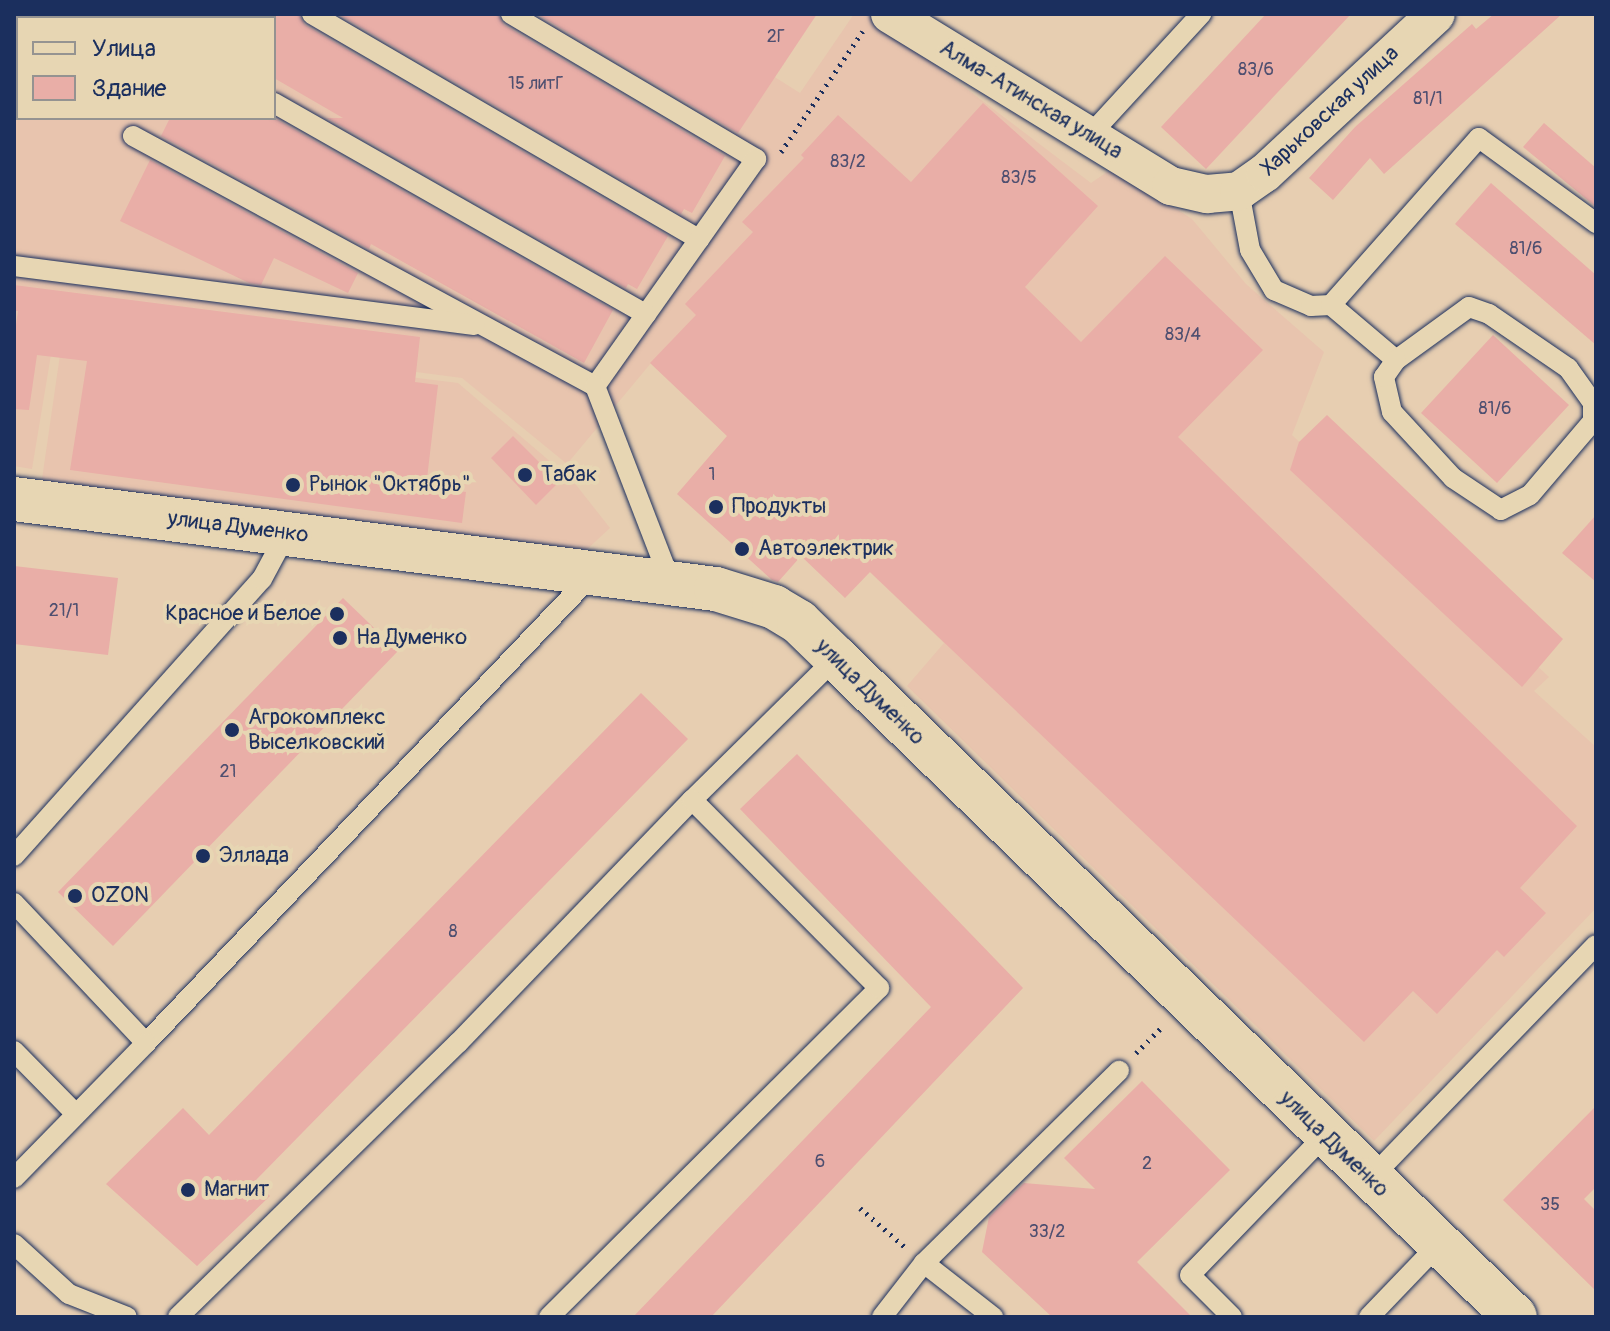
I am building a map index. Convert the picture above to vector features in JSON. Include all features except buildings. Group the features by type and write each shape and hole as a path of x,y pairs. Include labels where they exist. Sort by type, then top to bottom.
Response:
{"street":[{"name":"Алма-Атинская улица","path":"890,14 1171,186"},
{"name":"Харьковская улица","path":"1171,186 1207,194 1239,191 1265,173 1424,18"},
{"name":"улица Думенко","path":"14,499 595,572 735,593 774,607 799,622 1324,1136 1515,1317"}],"lane":[{"path":"312,14 699,239"},
{"path":"511,14 756,159 595,386"},
{"path":"1089,136 1201,14"},
{"path":"276,104 646,314"},
{"path":"133,136 595,386 671,583"},
{"path":"1331,305 1479,138 1596,223"},
{"path":"1239,191 1250,250 1274,290 1311,306 1331,305 1396,360"},
{"path":"14,266 485,327"},
{"path":"1469,307 1489,314 1568,368 1593,403 1593,421 1530,495 1501,510 1453,478 1392,412 1384,377 1396,360 1469,307"},
{"path":"14,856 262,579 286,534"},
{"path":"14,1178 595,572"},
{"path":"178,1317 458,1043 692,800 836,658"},
{"path":"549,1317 879,988 692,800"},
{"path":"14,903 146,1043"},
{"path":"1370,1179 1596,945"},
{"path":"14,1051 76,1114"},
{"path":"882,1317 924,1263 1119,1071"},
{"path":"1232,1317 1190,1275 1324,1136"},
{"path":"14,1244 69,1294 127,1317"},
{"path":"1369,1317 1438,1245"},
{"path":"924,1263 993,1317"}],"path":[{"path":"1119,1071 1188,1001"},
{"path":"860,1208 924,1263"}],"shaded area":[{"path":"14,14 675,14 800,93 854,14 868,14 1091,183 1113,168 1192,219 1246,284 1324,352 1292,435 1549,677 1534,691 1596,747 1596,908 1374,1141 907,686 944,643 651,363 567,464 462,378 56,325 32,469 14,466"},
{"name":"Рынок \"Октябрь\"","path":"63,334 458,383 573,481 610,528 582,554 41,486"}],"place":[{"name":"Табак","path":"525,475"},
{"name":"Рынок \"Октябрь\"","path":"293,485"},
{"name":"Продукты","path":"716,507"},
{"name":"Автоэлектрик","path":"742,549"},
{"name":"Красное и Белое","path":"337,614"},
{"name":"На Думенко","path":"340,638"},
{"name":"Агрокомплекс Выселковский","path":"232,730"},
{"name":"Эллада","path":"203,856"},
{"name":"OZON","path":"75,896"},
{"name":"Магнит","path":"188,1190"}]}
